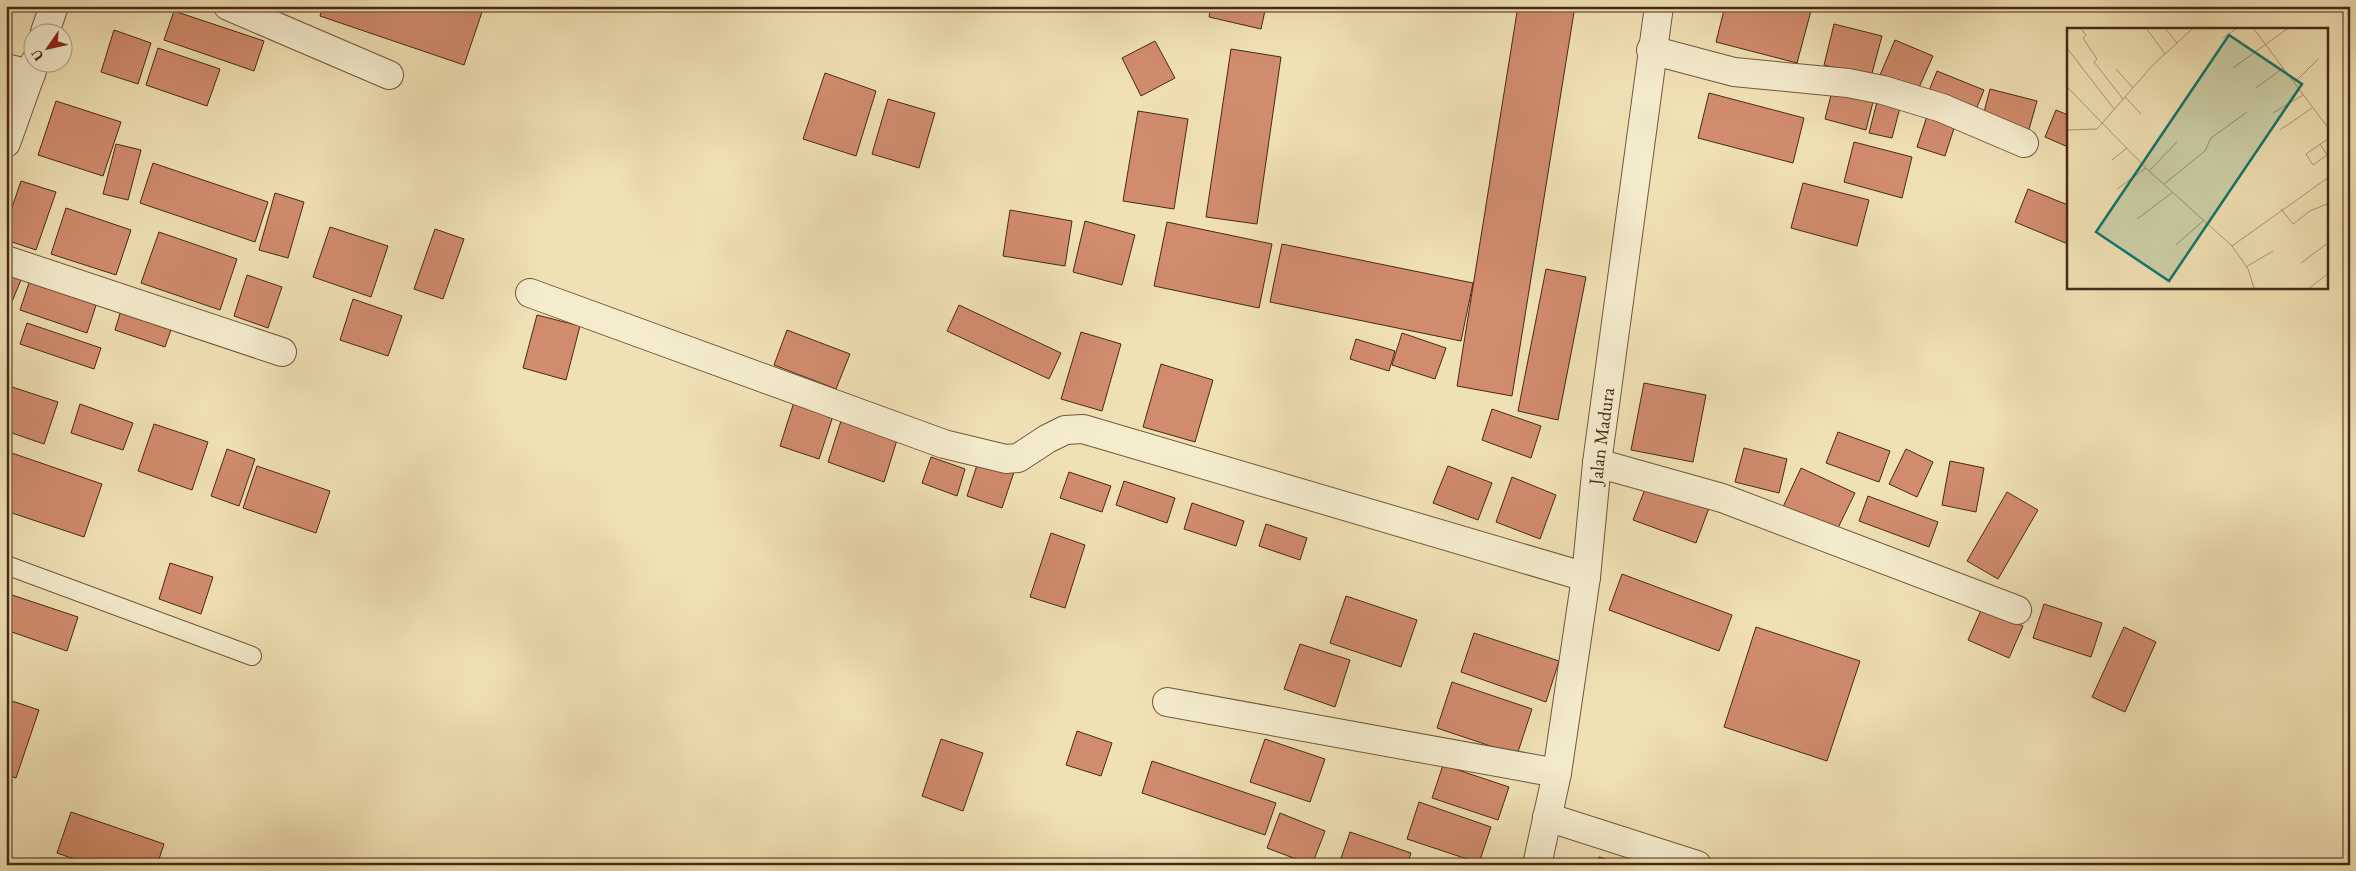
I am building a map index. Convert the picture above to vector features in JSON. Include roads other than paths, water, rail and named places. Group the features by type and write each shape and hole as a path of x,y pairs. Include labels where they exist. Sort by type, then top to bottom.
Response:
{"street":[{"path":"48,22 54,6"},
{"path":"228,6 389,75"},
{"name":"Jalan Madura","path":"1537,865 1557,773 1586,577 1597,463 1651,50 1659,6"},
{"path":"1651,50 1734,72 1848,83 1883,90 1942,108 2024,143"},
{"path":"6,143 23,72"},
{"path":"6,260 282,352"},
{"path":"530,293 944,444 1006,459 1018,458 1048,438 1065,430 1083,429 1586,577"},
{"path":"1597,463 1722,498 2017,610"},
{"path":"1167,702 1557,773"},
{"path":"1548,817 1697,865"}],"lane":[{"path":"6,565 252,656"}]}
